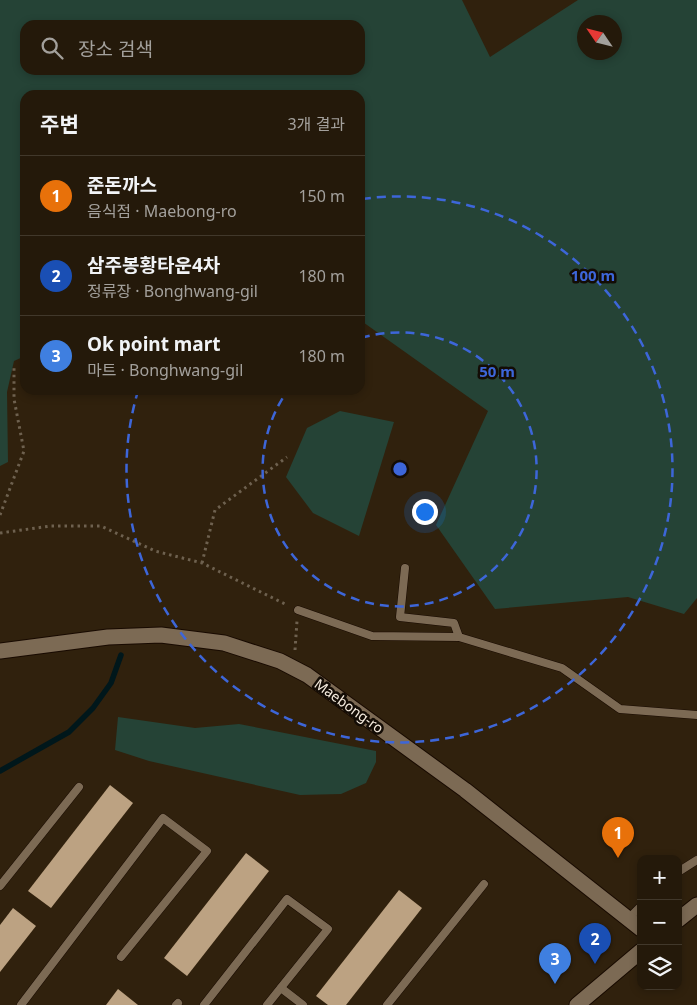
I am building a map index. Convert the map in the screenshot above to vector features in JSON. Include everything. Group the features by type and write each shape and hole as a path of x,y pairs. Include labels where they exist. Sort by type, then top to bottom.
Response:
{"street":[{"name":"Maebong-ro","path":"0,651 108,637 161,635 224,643 271,658 307,676 465,790 637,926"},
{"path":"682,917 697,906"},
{"path":"577,1005 637,954"}],"lane":[{"path":"405,568 400,617 454,623 459,637"},
{"path":"298,610 372,636 459,637 562,668 620,709 697,716"},
{"path":"0,886 80,787"},
{"path":"20,1005 163,818 207,851 121,957"},
{"path":"682,869 697,860"},
{"path":"387,1005 484,884"},
{"path":"204,1005 287,899 328,930 268,1005"},
{"path":"628,919 637,910"},
{"path":"281,988 303,1005"}],"path":[{"path":"0,515 24,451 14,399 14,368"},
{"path":"202,563 214,510 287,457"},
{"path":"0,533 51,526 101,526 155,551 202,563 298,610 293,668"}],"green space":[{"path":"0,0 462,0 490,57 578,0 697,0 697,598 684,614 628,597 495,609 436,525 488,411 365,324 365,90 20,90 20,358 14,361 7,392 8,462 0,466"},
{"path":"340,411 394,422 359,536 313,513 286,477 307,428"},
{"path":"118,717 195,728 239,724 376,751 376,762 366,783 341,794 300,795 149,761 115,750"}],"building":[{"path":"110,785 133,803 51,908 28,891"},
{"path":"246,853 269,871 187,976 164,958"},
{"path":"399,890 422,908 346,1005 328,1005 316,996"},
{"path":"13,908 36,926 0,972 0,925"},
{"path":"118,989 138,1005 106,1005"}],"waterway":[{"path":"0,771 69,732 93,708 111,683 121,655"}],"place":[{"name":"준돈까스","path":"618,858"},
{"name":"삼주봉황타운4차","path":"595,964"},
{"name":"Ok point mart","path":"555,984"}]}
